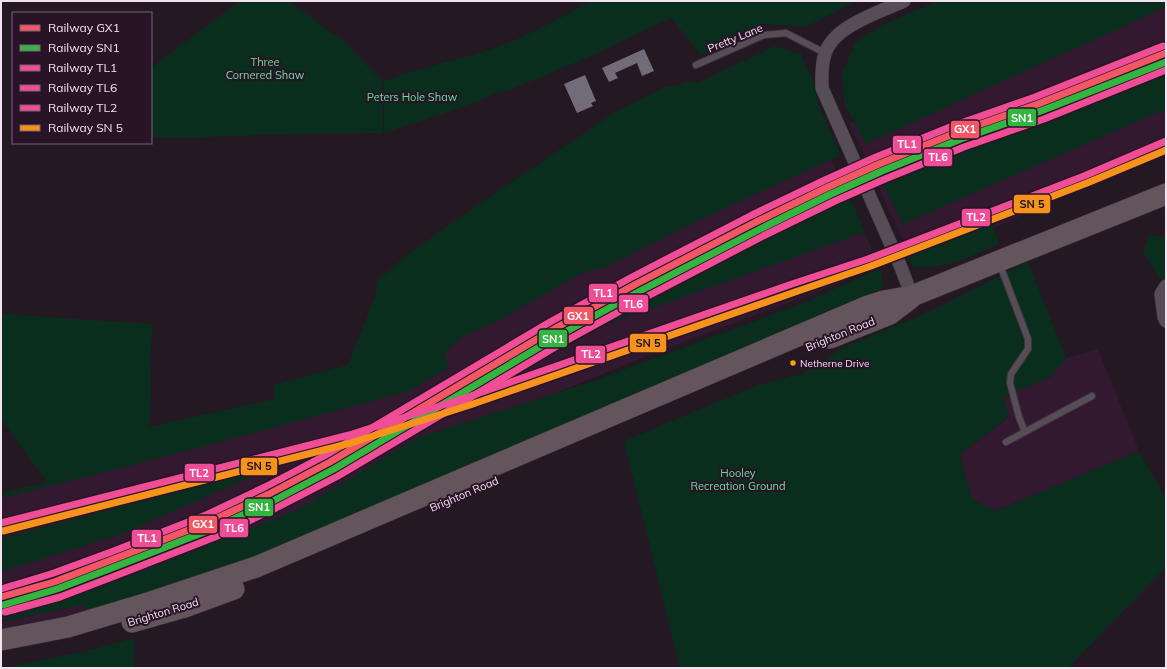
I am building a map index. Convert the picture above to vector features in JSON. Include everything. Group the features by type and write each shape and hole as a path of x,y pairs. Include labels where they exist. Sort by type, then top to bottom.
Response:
{"highway":[{"name":"Brighton Road","path":"1,640 68,627 256,567 868,306 884,300 912,296 1166,194"},
{"name":"Brighton Road","path":"1,652 71,638 136,621 185,607 261,580 803,349 890,314 912,296"}],"street":[{"path":"904,1 856,22 836,35 825,53 822,69 822,88 900,265 912,296"},
{"path":"1166,286 1161,294 1164,317 1166,321"}],"lane":[{"name":"Pretty Lane","path":"696,64 764,35 786,33 825,53"},
{"path":"999,261 1028,339 1028,349 1011,374 1010,383 1019,417 1025,432"},
{"path":"1006,442 1092,396"}],"shaded area":[{"path":"1135,1 1166,1 1166,148 994,228 910,255 849,123"},
{"path":"819,137 847,191 880,268 654,353 424,447 296,519 84,604 89,614 1,635 1,497 391,369"},
{"path":"1098,349 1139,451 995,511 972,499 960,455 1009,417 1003,398 1052,376 1066,358"}],"green space":[{"name":"Three Cornered Shaw","path":"240,1 288,1 343,41 382,81 383,133 290,134 181,138 152,137 152,67"},
{"name":"Peters Hole Shaw","path":"590,1 856,1 804,28 760,24 701,55 671,18 584,59 510,90 494,94 482,100 384,133 384,81 410,72 489,50 515,40 566,15"},
{"path":"938,1 1166,1 1166,7 865,144 844,102 842,73 855,43 882,25"},
{"path":"775,46 801,55 813,80 817,101 841,155 697,221 603,268 580,274 498,321 464,336 446,351 445,357 449,367 410,391 133,465 1,498 1,493 47,482 1,419 1,314 153,324 150,357 151,388 149,427 275,399 274,385 348,365 375,297 377,281 407,255 483,201 620,109 665,87 676,86 687,81 693,83 699,82"},
{"path":"1166,55 1166,109 903,224 877,173"},
{"path":"847,191 865,232 546,346 804,208"},
{"path":"992,222 999,244 957,261 935,266 913,267 904,251"},
{"path":"1149,235 1166,237 1166,278 1161,280 1143,252"},
{"name":"Hooley Recreation Ground","path":"1028,262 1066,358 1052,376 1003,398 1009,416 960,455 972,499 995,511 1139,451 1166,499 1166,567 1068,668 680,668 624,441 758,385 791,376 801,375 842,348 931,311"},
{"path":"880,268 884,288 733,352 255,561 89,614 83,605 1,622 1,620 112,583 297,510 419,437 591,382 801,304"},
{"path":"273,467 124,533 1,572 1,538"},
{"path":"134,638 134,668 3,668 82,652"}],"building":[{"path":"644,49 654,71 642,76 637,63 615,73 618,78 609,82 602,68"},
{"path":"585,75 596,101 591,103 593,106 577,113 564,84"}],"rail line":[{"name":"TL1","path":"1,589 51,574 111,552 206,515 265,487 326,455 550,322 632,277 752,215 825,180 876,157 955,125 1035,97 1163,46"},
{"name":"GX1","path":"1,597 54,582 114,559 209,522 269,494 330,462 554,329 636,284 756,222 828,187 879,164 958,132 1038,104 1166,53"},
{"name":"SN1","path":"3,605 57,589 117,566 212,529 273,501 334,469 558,336 640,291 831,194 882,171 961,139 1041,111 1166,62"},
{"name":"TL6","path":"5,612 60,597 120,574 215,537 276,508 338,476 562,343 763,236 835,201 964,147 1044,119 1166,70"},
{"name":"TL2","path":"1,523 349,435 468,397 868,259 1084,176 1166,141"}],"transit line":[{"path":"3,531 351,443 470,405 871,266 1087,183 1166,150"}],"place":[{"name":"Netherne Drive","path":"793,363"}]}
